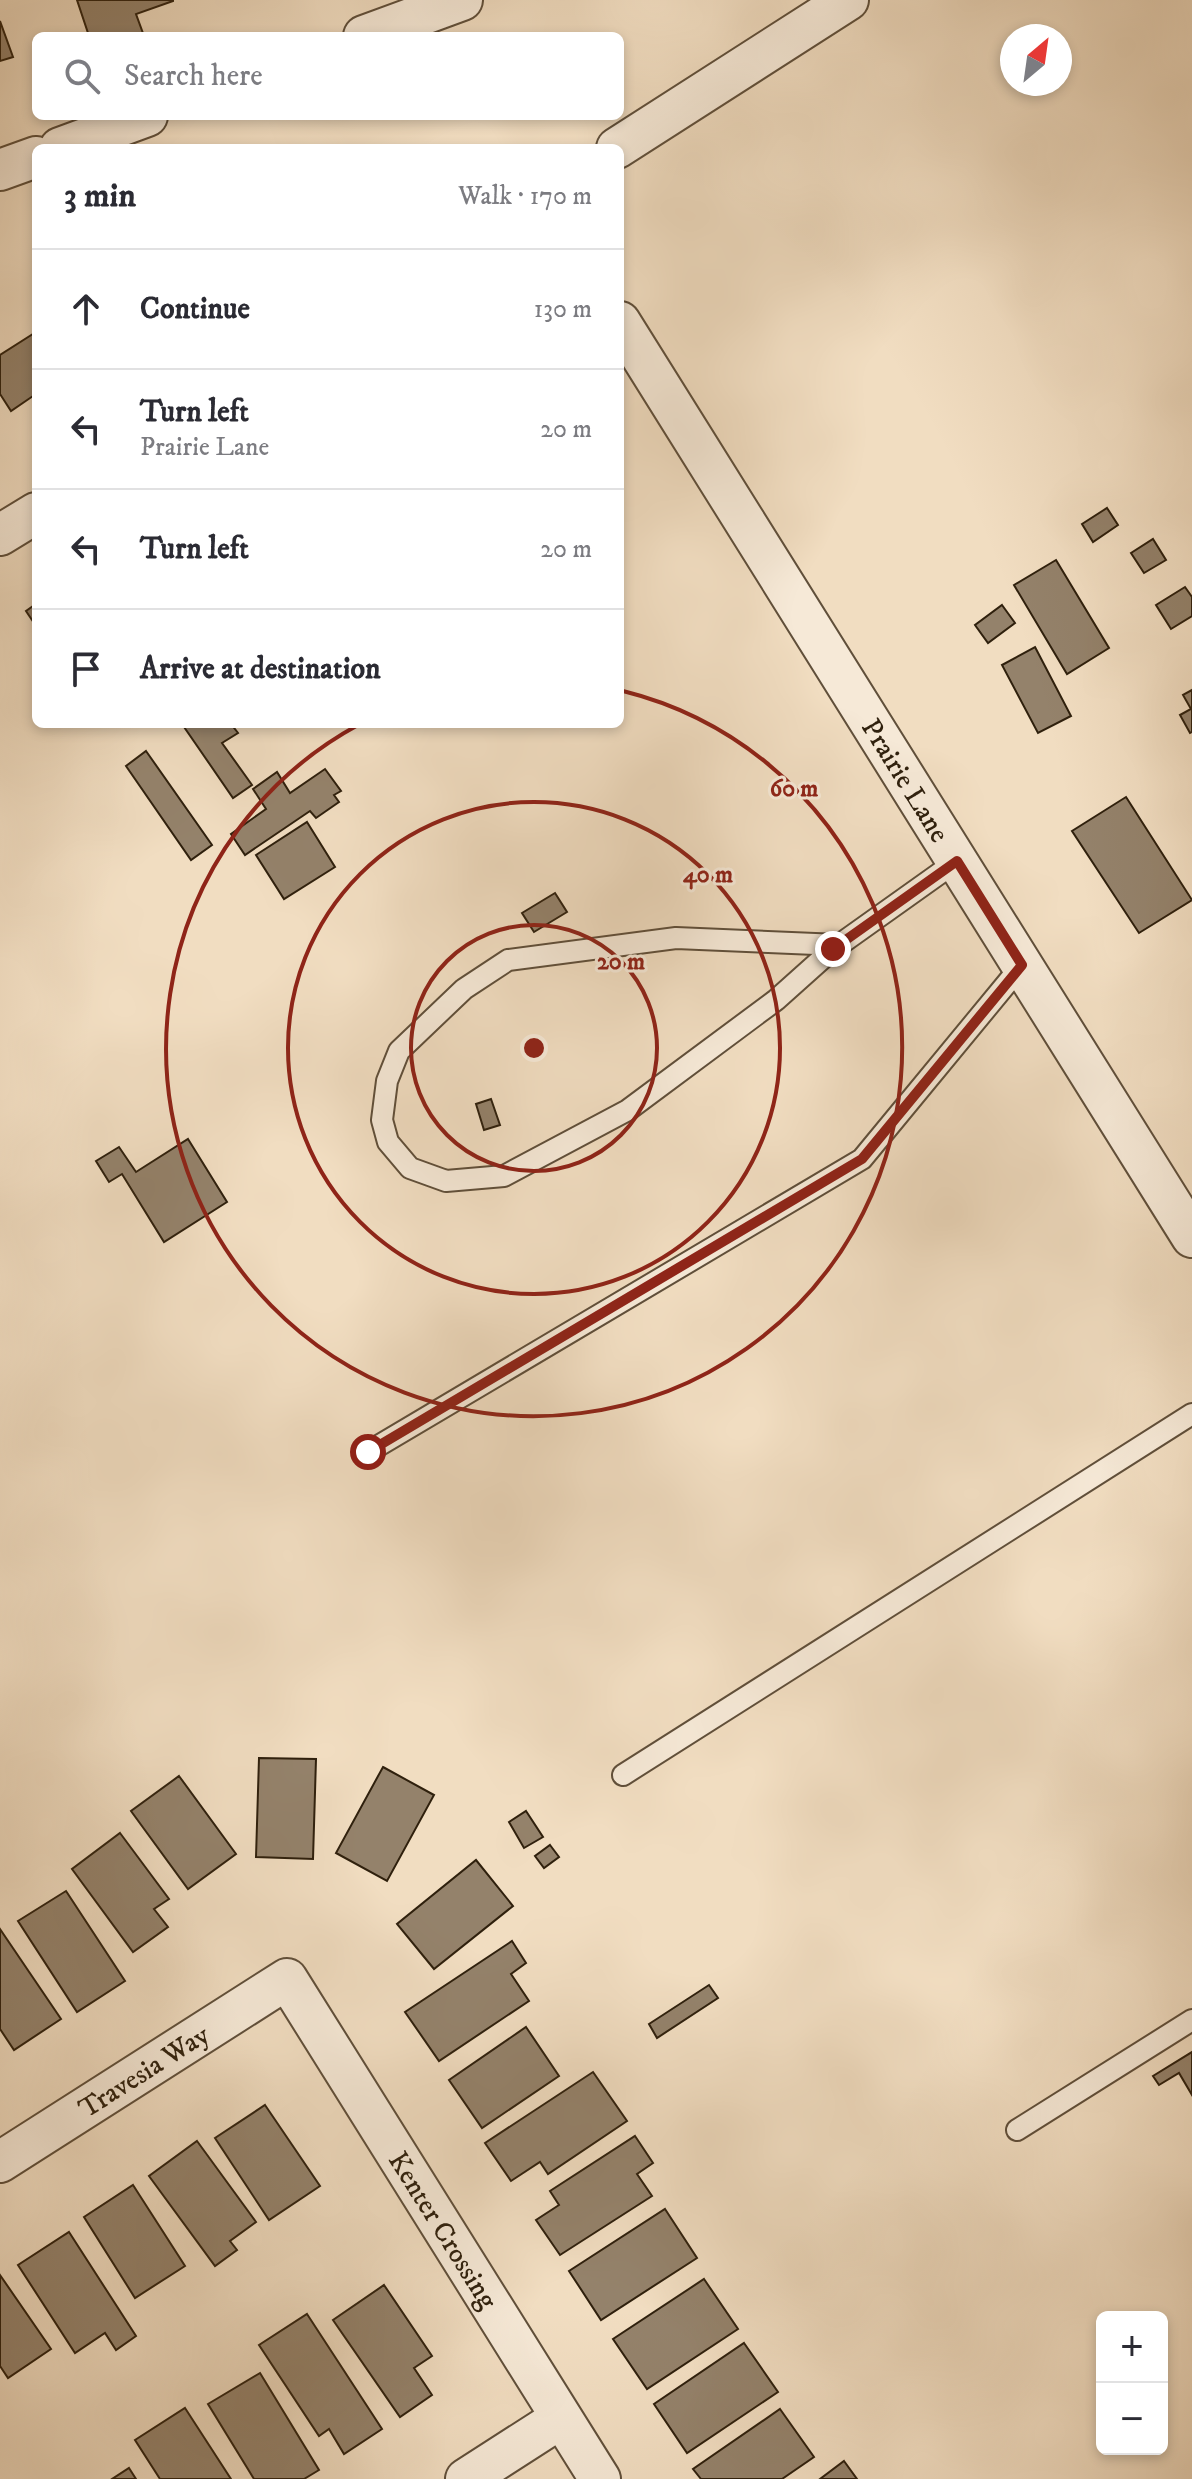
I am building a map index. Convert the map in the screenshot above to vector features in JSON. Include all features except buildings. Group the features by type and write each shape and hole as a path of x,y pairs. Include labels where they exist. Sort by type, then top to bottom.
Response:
{"street":[{"path":"375,32 462,0"},
{"path":"623,144 848,0"},
{"path":"71,144 136,120"},
{"path":"0,170 32,158"},
{"name":"Prairie Lane","path":"624,328 1192,1237"},
{"path":"0,535 32,515"},
{"name":"Travesia Way","path":"0,2162 287,1979"},
{"name":"Kenter Crossing","path":"287,1979 600,2479"},
{"path":"466,2479 561,2418"}],"lane":[{"path":"839,945 676,938 508,960 464,989 399,1051 387,1081 382,1120 388,1142 410,1168 446,1181 504,1176 628,1110 776,1000 839,945 957,861"},
{"path":"368,1452 862,1159 1022,965"},
{"path":"623,1775 1192,1414"},
{"path":"1017,2130 1192,2020"}],"route":[{"path":"368,1452 862,1159 1022,965 957,861 833,949"}]}
